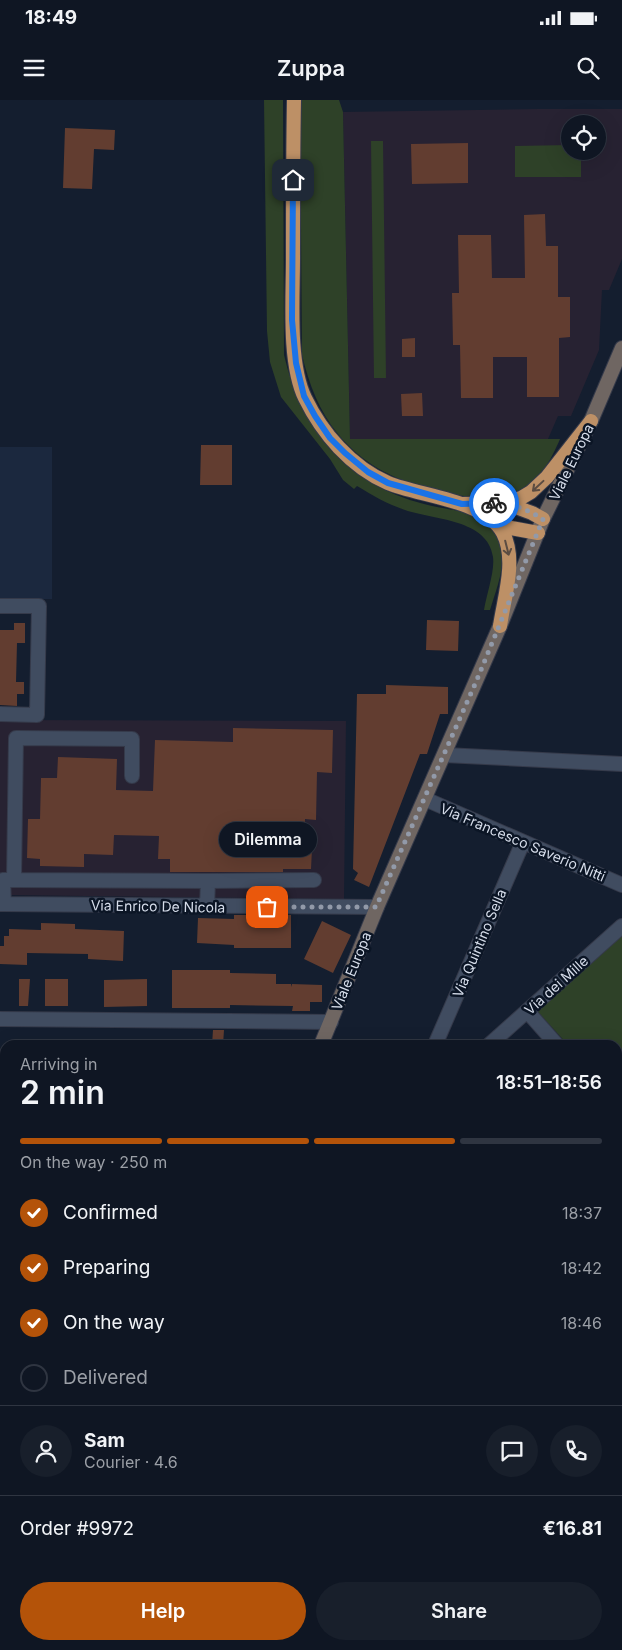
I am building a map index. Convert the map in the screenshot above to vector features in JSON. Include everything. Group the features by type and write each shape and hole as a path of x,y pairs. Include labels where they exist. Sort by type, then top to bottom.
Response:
{"highway":[{"path":"294,100 292,320 296,363 304,396 330,438 368,472 388,483 462,504 493,521 511,528 538,533"},
{"path":"505,503 531,492 547,477 590,421"},
{"path":"462,504 505,503 526,510 543,519"},
{"path":"493,521 503,533 510,554 500,626"}],"main road":[{"name":"Viale Europa","path":"323,1040 376,907 445,755 543,519 590,421 622,348"}],"street":[{"path":"0,606 39,606 37,715 0,714"},
{"path":"14,880 16,738 132,739 132,776"},
{"path":"445,755 622,764"},
{"name":"Via Francesco Saverio Nitti","path":"425,799 622,885"},
{"name":"Via Quintino Sella","path":"437,1040 523,842"},
{"path":"2,904 3,880 314,880"},
{"path":"207,906 208,881"},
{"name":"Via Enrico De Nicola","path":"2,904 376,907"},
{"name":"Via dei Mille","path":"495,1040 622,926"},
{"path":"527,1011 553,1040"},
{"path":"0,1019 331,1022"},
{"path":"622,1170 622,1176"}],"shaded area":[{"path":"622,109 622,259 609,290 602,290 599,350 571,416 558,416 548,439 350,439 343,112"},
{"path":"0,447 52,447 52,599 0,599"},
{"path":"0,720 346,721 344,899 0,895"}],"green space":[{"path":"264,100 283,100 284,355 292,383 303,408 316,431 332,451 372,483 397,495 424,504 466,513 489,524 497,533 501,543 502,554 500,577 490,610 484,610 492,576 493,557 489,544 481,535 471,528 458,523 398,508 357,486 354,489 343,480 330,459 281,397 270,362 267,331"},
{"path":"300,100 339,100 343,112 350,439 560,439 553,455 539,476 518,492 487,498 468,496 428,488 393,476 362,458 342,439 325,416 311,387 302,355"},
{"path":"371,141 383,141 386,378 374,378"},
{"path":"561,145 561,160 581,160 581,177 515,177 515,146"},
{"path":"622,929 622,1040 563,1040 538,1012 539,1007"}],"building":[{"path":"65,128 115,130 114,150 94,149 92,189 63,188"},
{"path":"468,143 468,183 412,184 411,144"},
{"path":"545,214 546,246 558,246 558,297 570,297 570,337 559,338 559,397 527,397 527,357 493,357 493,398 461,398 460,345 453,345 452,293 459,293 458,235 491,235 492,278 525,278 524,215"},
{"path":"415,338 415,357 402,357 402,339"},
{"path":"422,393 423,416 402,416 401,394"},
{"path":"201,445 232,445 232,485 200,485"},
{"path":"427,620 459,621 458,651 426,650"},
{"path":"14,623 25,623 25,643 17,643 16,682 24,682 24,694 17,694 17,706 0,705 0,630 14,630"},
{"path":"386,685 448,687 448,714 440,714 427,754 420,754 369,887 354,880 358,873 353,869 357,694 386,694"},
{"path":"233,728 333,730 332,773 317,772 316,820 305,819 304,849 312,849 311,869 283,869 283,872 170,872 170,859 158,859 159,836 114,835 113,855 84,854 84,867 40,866 40,859 27,858 28,819 40,819 41,778 57,778 58,757 117,759 116,790 153,791 155,740 233,742"},
{"path":"234,915 291,915 291,948 234,948 234,945 197,943 198,918 234,919"},
{"path":"322,921 351,935 333,973 304,959"},
{"path":"41,923 75,924 75,929 124,931 123,961 88,959 88,954 27,953 27,965 0,964 0,946 4,946 4,936 9,936 9,929 41,930"},
{"path":"172,970 230,970 230,973 276,974 276,984 291,984 291,987 292,984 322,985 322,1002 310,1002 310,1011 292,1011 293,1006 230,1005 230,1008 172,1008"},
{"path":"19,979 30,979 28,1006 19,1006"},
{"path":"45,979 68,979 68,1006 45,1006"},
{"path":"147,979 147,1006 104,1007 104,980"},
{"path":"213,1030 224,1030 223,1040 212,1040"}],"way so far":[{"path":"267,907 376,907 445,755 541,526 543,519 532,513 505,503 494,503"}],"place":[{"name":"Dilemma","path":"267,907"}],"route":[{"path":"293,180 292,320 296,363 304,396 315,416 330,438 345,453 368,472 388,483 462,504 494,503"}]}
